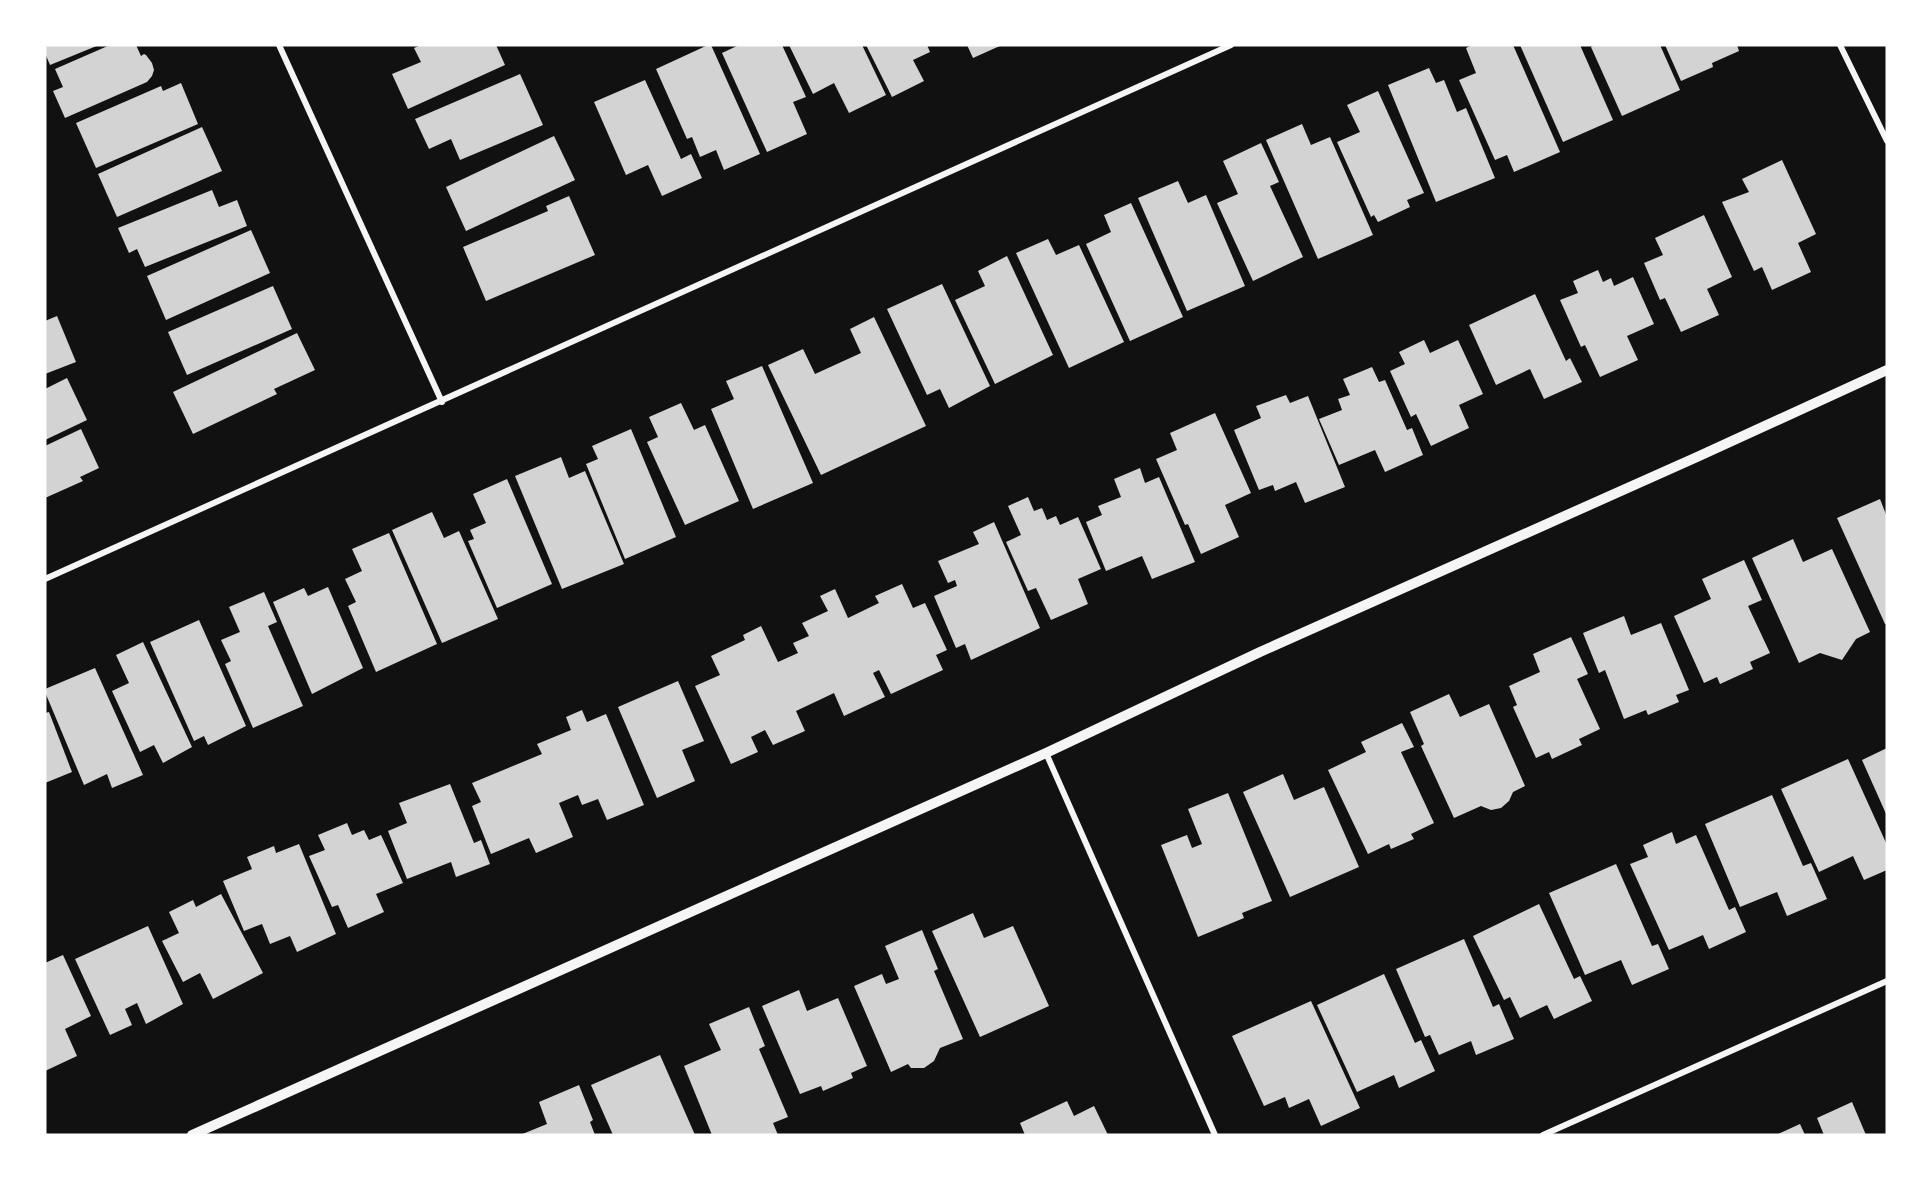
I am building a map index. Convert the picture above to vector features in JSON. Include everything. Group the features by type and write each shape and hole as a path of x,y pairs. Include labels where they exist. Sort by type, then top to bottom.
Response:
{"street":[{"path":"279,45 442,402"},
{"path":"45,579 1231,45"},
{"path":"1840,45 1887,141"},
{"path":"192,1135 1046,753 1260,652 1887,370"},
{"path":"1046,753 1215,1135"},
{"path":"1543,1135 1887,981"}],"building":[{"path":"45,45 99,45 50,65 45,53"},
{"path":"110,45 136,45 141,56 146,55 152,63 154,70 152,76 147,82 65,118 53,91 63,87 55,69"},
{"path":"421,45 496,45 505,65 408,109 392,74 421,62 414,48"},
{"path":"711,45 760,154 724,170 716,150 700,157 692,137 687,139 656,69"},
{"path":"739,45 782,45 806,97 793,102 807,134 767,152 722,53"},
{"path":"789,45 862,45 886,95 849,113 834,83 813,94"},
{"path":"866,45 927,45 930,52 913,60 924,81 892,97"},
{"path":"967,45 1002,45 973,58"},
{"path":"1472,45 1513,45 1560,152 1514,172 1507,155 1495,160 1459,80 1476,73 1466,48"},
{"path":"1520,45 1580,45 1613,120 1563,142"},
{"path":"1595,45 1660,45 1680,90 1622,116 1591,47"},
{"path":"1665,45 1737,45 1739,51 1712,63 1713,67 1681,81"},
{"path":"1429,68 1436,83 1444,80 1457,112 1466,108 1495,178 1436,202 1388,85"},
{"path":"520,74 543,125 460,160 451,139 429,149 415,119"},
{"path":"645,80 681,159 691,154 702,178 662,196 648,165 626,175 594,102"},
{"path":"181,83 198,124 96,168 76,123 161,86 163,91"},
{"path":"1378,91 1424,193 1407,200 1410,207 1378,222 1374,215 1371,217 1337,142 1360,132 1347,105"},
{"path":"1302,124 1311,145 1330,137 1373,235 1318,259 1266,140"},
{"path":"202,127 222,171 117,217 98,174"},
{"path":"554,136 575,180 466,231 446,187"},
{"path":"1261,143 1279,182 1270,186 1303,257 1253,281 1217,203 1238,194 1223,161"},
{"path":"1782,160 1816,234 1798,243 1811,272 1772,290 1762,267 1754,271 1722,202 1749,192 1742,179"},
{"path":"1178,181 1188,203 1206,195 1245,286 1187,311 1138,198"},
{"path":"212,190 219,207 237,200 247,226 145,267 137,249 129,253 118,228"},
{"path":"569,196 595,255 486,301 463,247 548,211 546,206"},
{"path":"1131,203 1183,317 1130,341 1086,244 1111,232 1104,215"},
{"path":"1704,215 1732,277 1707,289 1719,315 1681,332 1665,298 1660,300 1644,263 1663,255 1655,238"},
{"path":"251,230 270,273 166,320 147,276"},
{"path":"1048,239 1056,255 1079,245 1124,342 1069,368 1016,253"},
{"path":"1007,256 1053,355 995,384 955,300 985,286 978,271"},
{"path":"1598,270 1603,282 1611,278 1614,286 1633,277 1654,324 1627,336 1638,360 1600,377 1585,345 1581,347 1560,300 1578,293 1573,281"},
{"path":"942,284 990,386 949,408 940,389 927,395 887,309"},
{"path":"273,286 292,329 187,375 168,332"},
{"path":"1535,294 1566,361 1570,358 1582,382 1544,399 1530,369 1496,385 1469,325"},
{"path":"57,316 76,362 45,374 45,321"},
{"path":"874,317 926,426 821,475 768,365 803,349 815,374 861,353 850,329"},
{"path":"297,333 315,370 274,389 277,394 193,434 173,392"},
{"path":"1424,340 1430,353 1458,340 1483,394 1459,405 1469,428 1431,446 1416,414 1411,417 1390,371 1405,364 1399,352"},
{"path":"762,366 813,483 753,509 711,409 734,399 726,381"},
{"path":"1372,367 1379,382 1385,380 1407,430 1412,428 1423,455 1385,472 1375,450 1339,465 1319,419 1342,410 1338,399 1350,395 1343,379"},
{"path":"67,378 87,420 45,440 45,389"},
{"path":"1286,395 1290,403 1308,396 1345,487 1305,503 1296,482 1275,491 1273,485 1259,490 1234,430 1261,418 1256,406"},
{"path":"681,403 694,430 705,425 739,501 685,525 647,442 658,437 649,417"},
{"path":"1215,413 1251,493 1225,505 1239,537 1201,554 1188,524 1185,525 1156,459 1177,450 1170,433"},
{"path":"81,429 99,468 80,477 83,481 45,498 45,446"},
{"path":"631,429 676,537 625,559 586,464 598,459 592,446"},
{"path":"561,457 569,478 585,471 624,564 562,589 515,476"},
{"path":"1140,468 1145,483 1159,477 1195,562 1152,579 1142,556 1106,571 1086,522 1102,515 1098,506 1121,497 1114,479"},
{"path":"507,479 552,584 497,608 468,541 474,539 470,530 486,523 473,494"},
{"path":"1028,497 1034,511 1042,508 1047,520 1056,516 1060,525 1078,517 1101,569 1078,579 1088,604 1051,620 1036,588 1028,591 1006,542 1021,535 1008,506"},
{"path":"1880,499 1887,517 1887,624 1885,624 1837,518"},
{"path":"432,512 444,538 459,531 498,619 442,643 392,530"},
{"path":"994,522 1040,628 971,660 965,644 956,648 934,596 957,586 955,580 948,583 938,561 979,544 973,532"},
{"path":"389,533 437,644 376,672 348,606 356,602 345,579 362,571 352,549"},
{"path":"1793,539 1803,562 1832,549 1870,632 1856,639 1842,660 1820,653 1799,663 1752,558"},
{"path":"1744,560 1762,600 1748,606 1770,653 1750,662 1753,669 1720,684 1717,677 1704,683 1674,616 1711,599 1702,579"},
{"path":"902,584 913,608 925,603 947,650 936,655 943,670 891,694 879,670 873,673 885,697 844,716 834,693 796,711 805,731 773,745 765,730 751,737 758,752 731,764 695,686 720,675 711,656 745,640 743,635 761,626 778,662 798,653 793,643 809,636 802,623 828,611 820,596 835,589 848,618 879,603 875,596"},
{"path":"328,587 363,668 312,694 273,602 304,588 308,596"},
{"path":"264,592 277,622 268,626 303,706 253,728 225,664 231,661 221,640 240,632 229,607"},
{"path":"1624,616 1631,635 1661,623 1689,690 1676,695 1679,702 1648,715 1646,710 1624,719 1605,670 1599,673 1583,633"},
{"path":"199,620 246,726 208,745 204,736 194,741 150,642"},
{"path":"1571,637 1588,674 1577,679 1600,729 1579,739 1582,745 1552,759 1549,752 1536,758 1513,707 1517,705 1509,686 1540,672 1533,654"},
{"path":"143,642 192,747 163,763 154,745 140,752 112,691 129,683 116,655"},
{"path":"95,668 143,775 112,788 107,774 84,785 45,692 45,689"},
{"path":"678,681 704,741 682,750 695,781 657,798 618,707"},
{"path":"1449,694 1460,717 1489,704 1525,786 1513,792 1509,801 1501,808 1491,810 1481,806 1454,818 1421,746 1424,744 1410,712"},
{"path":"582,710 587,722 606,714 644,805 607,820 598,799 582,805 578,795 559,803 573,837 536,853 529,838 491,854 472,806 481,802 472,783 542,754 537,744 571,730 566,717"},
{"path":"49,712 72,772 45,783 45,713"},
{"path":"1402,723 1414,747 1401,752 1434,823 1411,834 1414,839 1391,849 1389,844 1368,854 1328,770 1366,752 1361,742"},
{"path":"1887,748 1887,816 1862,760"},
{"path":"1848,759 1887,845 1887,870 1864,880 1853,856 1819,872 1781,789"},
{"path":"1283,774 1294,800 1324,787 1359,867 1290,897 1243,792"},
{"path":"450,784 474,843 481,840 490,864 456,877 451,862 407,879 388,831 407,823 399,803"},
{"path":"1228,793 1272,901 1242,913 1244,918 1198,937 1161,845 1187,835 1192,848 1202,844 1188,809"},
{"path":"1772,795 1803,866 1811,863 1827,899 1787,916 1777,892 1740,907 1705,824"},
{"path":"347,823 352,835 364,830 369,840 381,835 403,883 376,894 384,912 348,928 338,905 332,907 309,856 325,850 318,835"},
{"path":"1672,832 1676,844 1696,835 1729,910 1735,907 1746,932 1709,949 1703,935 1669,950 1630,864 1648,857 1643,845"},
{"path":"299,844 336,934 297,952 290,936 270,944 262,924 244,931 223,881 252,869 247,857 274,846 276,853"},
{"path":"1616,864 1652,946 1658,944 1669,969 1632,985 1621,960 1585,975 1549,893"},
{"path":"221,894 263,973 213,999 200,973 183,982 162,941 179,933 169,912 193,900 196,907"},
{"path":"1539,904 1574,979 1580,976 1592,1001 1554,1019 1547,1005 1520,1018 1510,997 1504,1000 1473,936"},
{"path":"973,913 984,938 1013,926 1049,1006 980,1037 932,931"},
{"path":"148,926 183,1004 146,1024 137,1003 125,1009 132,1025 110,1035 75,959"},
{"path":"922,930 938,969 934,971 963,1039 940,1048 934,1061 924,1068 911,1068 908,1064 891,1072 854,986 882,974 886,984 899,979 885,946"},
{"path":"1464,939 1493,1007 1499,1004 1514,1039 1476,1055 1471,1041 1439,1055 1430,1035 1425,1037 1396,969"},
{"path":"63,955 91,1016 65,1029 77,1056 45,1071 45,963"},
{"path":"1384,974 1415,1043 1421,1040 1435,1071 1399,1088 1394,1075 1357,1092 1317,1005"},
{"path":"799,990 807,1011 838,998 867,1066 851,1073 853,1078 823,1091 821,1086 800,1094 762,1006"},
{"path":"1311,1001 1360,1108 1321,1126 1309,1099 1289,1108 1285,1097 1264,1106 1232,1036"},
{"path":"749,1007 765,1046 759,1049 788,1117 773,1123 778,1135 712,1135 684,1066 721,1050 709,1024"},
{"path":"660,1055 695,1135 613,1135 591,1085"},
{"path":"579,1085 593,1120 590,1122 595,1135 520,1135 547,1124 539,1102"},
{"path":"1067,1101 1074,1116 1094,1106 1108,1135 1025,1135 1020,1123"},
{"path":"1852,1102 1866,1135 1824,1135 1817,1118"},
{"path":"1800,1124 1805,1135 1776,1135"}]}
